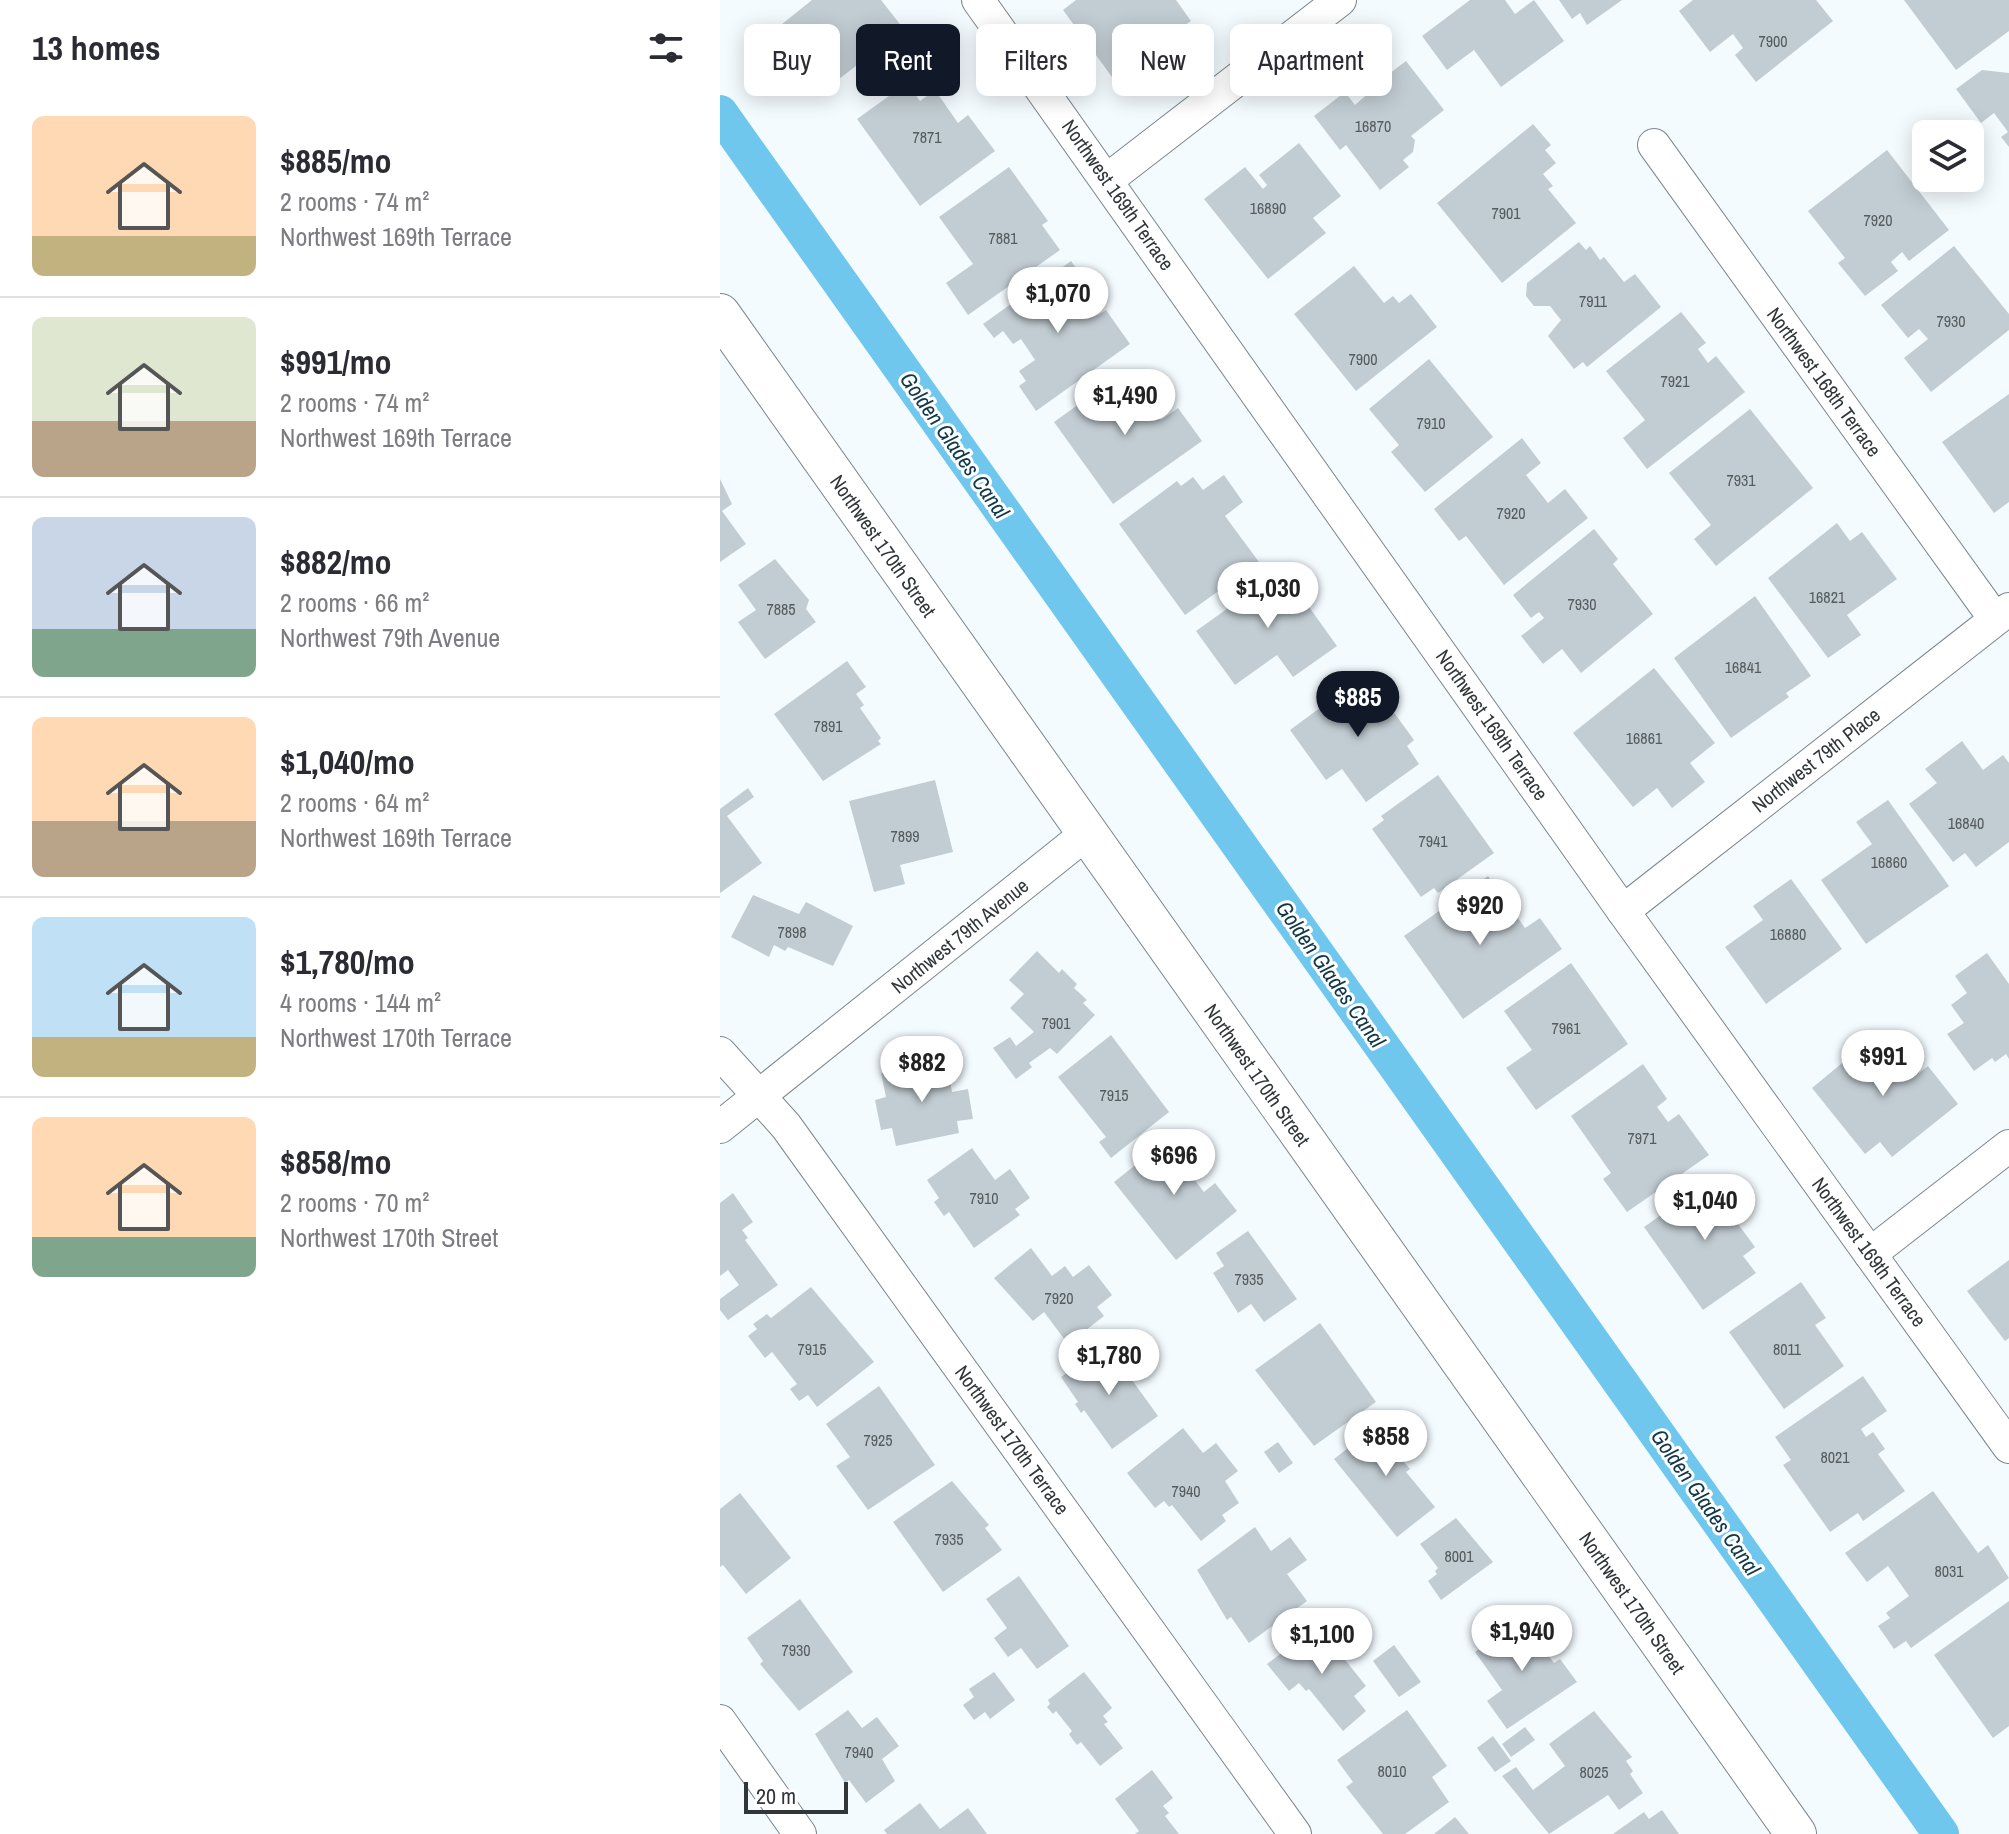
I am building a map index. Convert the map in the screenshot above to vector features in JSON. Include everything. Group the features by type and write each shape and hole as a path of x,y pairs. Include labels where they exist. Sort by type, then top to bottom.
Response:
{"street":[{"name":"Northwest 169th Terrace","path":"978,0 1623,911 2009,1447"},
{"path":"1107,180 1340,0"},
{"name":"Northwest 168th Terrace","path":"1654,145 2002,614"},
{"name":"Northwest 170th Street","path":"720,314 1796,1834"},
{"name":"Northwest 79th Place","path":"1623,911 2002,614"},
{"name":"Northwest 79th Avenue","path":"720,1127 1086,834"},
{"name":"Northwest 170th Terrace","path":"720,1053 786,1126 1295,1834"},
{"path":"1870,1254 2009,1146"},
{"path":"720,1721 800,1834"}],"building":[{"path":"812,0 881,0 900,24 856,24 856,66 840,78 840,24 782,24"},
{"path":"1076,0 1176,0 1191,21 1187,24 1112,24 1112,77 1096,55 1096,24 1073,24 1063,10"},
{"path":"1470,0 1505,0 1515,14 1534,0 1564,41 1501,87 1474,50 1447,70 1422,36"},
{"path":"1559,0 1622,0 1587,25 1580,13 1572,19"},
{"path":"1693,0 1816,0 1833,21 1756,82 1735,55 1743,48 1733,34 1710,52 1679,11"},
{"path":"1904,0 2009,0 2009,31 1956,70"},
{"path":"1406,61 1444,110 1411,136 1415,140 1413,152 1403,160 1409,167 1380,190 1346,145 1340,150 1314,116 1340,96 1348,96 1355,105 1365,96 1392,96 1392,72"},
{"path":"1982,70 2009,73 2009,147 2001,137 2008,132 1994,113 1984,121 1979,120 1956,89"},
{"path":"889,96 916,96 920,101 927,96 939,96 958,123 968,115 995,151 920,206 857,119"},
{"path":"1533,124 1551,145 1545,150 1556,163 1543,174 1553,186 1548,189 1576,223 1502,283 1437,203"},
{"path":"1299,143 1341,196 1313,218 1326,233 1268,279 1204,199 1245,167 1263,189 1267,185 1259,175"},
{"path":"1887,150 1912,182 1912,192 1920,192 1949,230 1909,261 1902,252 1891,262 1898,271 1865,296 1838,263 1845,258 1808,211"},
{"path":"1009,167 1048,221 1042,225 1060,250 968,315 946,283 973,264 939,217"},
{"path":"1579,242 1586,250 1590,246 1600,260 1604,257 1624,282 1635,274 1661,307 1587,367 1583,362 1574,369 1548,336 1561,320 1550,306 1534,306 1526,296 1527,283"},
{"path":"1954,246 2009,314 2009,330 1931,392 1904,358 1928,339 1919,329 1908,338 1881,305"},
{"path":"1071,261 1086,282 1078,288 1098,315 1106,310 1130,344 1036,411 1019,386 1026,381 1019,371 1035,360 1021,339 1013,344 1003,331 994,338 983,324"},
{"path":"1354,266 1384,303 1393,296 1399,303 1411,294 1437,327 1356,391 1294,314"},
{"path":"1681,312 1706,343 1698,349 1708,363 1716,356 1745,392 1647,469 1623,438 1645,420 1606,371"},
{"path":"1429,359 1493,437 1425,492 1391,452 1399,445 1369,409"},
{"path":"1131,373 1161,420 1178,408 1202,441 1113,504 1054,422 1114,379 1116,383"},
{"path":"2009,394 2009,502 1994,513 1942,442"},
{"path":"1750,409 1813,488 1716,566 1694,539 1711,525 1669,473"},
{"path":"1522,438 1541,463 1526,475 1548,503 1565,489 1588,518 1504,585 1466,536 1459,541 1434,509"},
{"path":"1224,475 1243,502 1225,516 1259,562 1185,615 1119,524 1177,481 1181,486 1193,477 1203,490"},
{"path":"720,479 732,504 722,511 746,544 720,562"},
{"path":"1837,523 1850,541 1862,532 1897,579 1847,615 1861,635 1828,658 1768,578"},
{"path":"1594,529 1618,559 1613,564 1653,614 1581,673 1562,649 1543,664 1521,636 1544,618 1539,612 1531,618 1513,595"},
{"path":"775,559 809,600 806,609 816,622 765,659 738,622 756,610 738,585"},
{"path":"1288,564 1310,595 1304,600 1337,646 1293,677 1277,655 1235,685 1196,631 1238,601 1242,607 1263,592 1258,585"},
{"path":"1755,596 1811,676 1786,693 1789,697 1731,738 1674,658"},
{"path":"847,661 866,687 856,694 864,705 860,708 881,738 878,741 881,744 823,781 774,714"},
{"path":"1654,668 1715,743 1690,763 1705,782 1672,808 1657,788 1633,807 1573,733"},
{"path":"1366,674 1414,740 1407,746 1419,764 1366,802 1342,769 1326,780 1290,730"},
{"path":"1962,741 1983,770 2003,755 2009,763 2009,842 1976,867 1965,853 1953,862 1909,804 1937,783 1925,769"},
{"path":"1438,775 1494,853 1438,893 1434,888 1421,897 1372,829 1384,820 1381,816"},
{"path":"935,780 953,852 900,865 905,884 874,892 849,801"},
{"path":"748,788 754,797 727,816 762,863 720,893 720,809"},
{"path":"1888,800 1949,886 1866,944 1821,880 1872,844 1856,822"},
{"path":"1488,876 1525,928 1540,918 1562,949 1463,1019 1404,936"},
{"path":"1791,879 1842,949 1766,1004 1725,947 1763,920 1753,906"},
{"path":"753,895 799,914 806,902 853,926 833,966 788,947 785,951 774,945 769,957 731,937"},
{"path":"1037,951 1059,973 1062,969 1077,984 1074,988 1087,1000 1083,1003 1095,1015 1057,1054 1050,1048 1029,1063 1032,1067 1016,1079 993,1048 1010,1037 1016,1046 1034,1032 1010,1008 1024,994 1009,980"},
{"path":"1987,953 2009,984 2009,1059 2006,1054 1995,1062 1992,1058 1974,1071 1947,1034 1964,1023 1951,1005 1967,993 1955,976"},
{"path":"1571,963 1628,1044 1536,1110 1506,1068 1532,1050 1504,1011"},
{"path":"1111,1035 1169,1112 1111,1158 1099,1142 1106,1137 1058,1077"},
{"path":"1876,1035 1902,1067 1910,1061 1919,1073 1928,1066 1958,1104 1892,1157 1880,1142 1865,1154 1812,1088"},
{"path":"946,1060 952,1092 968,1089 973,1119 957,1121 959,1133 896,1146 892,1128 881,1130 875,1100 886,1097 881,1073"},
{"path":"1643,1064 1667,1099 1657,1107 1668,1122 1679,1114 1709,1155 1627,1212 1603,1179 1611,1173 1571,1116"},
{"path":"1178,1131 1199,1158 1189,1167 1196,1176 1193,1178 1204,1192 1215,1183 1237,1211 1176,1260 1114,1182"},
{"path":"972,1148 995,1180 1010,1169 1030,1198 1015,1209 1020,1215 974,1248 949,1212 944,1216 934,1202 939,1198 927,1180"},
{"path":"1719,1174 1743,1208 1732,1216 1755,1247 1743,1256 1756,1273 1703,1310 1644,1227"},
{"path":"733,1193 753,1222 742,1230 748,1238 745,1240 778,1285 728,1320 720,1310 720,1299 739,1285 728,1270 720,1276 720,1203"},
{"path":"1248,1231 1297,1299 1264,1322 1251,1304 1238,1313 1213,1273 1224,1266 1216,1253"},
{"path":"1031,1248 1052,1276 1065,1266 1073,1277 1089,1265 1112,1295 1097,1307 1104,1316 1068,1344 1044,1312 1033,1321 994,1278"},
{"path":"2009,1260 2009,1338 2005,1341 1967,1291"},
{"path":"1801,1282 1826,1318 1815,1325 1844,1366 1784,1409 1729,1332"},
{"path":"811,1287 874,1362 817,1407 808,1395 799,1401 790,1389 797,1384 772,1352 765,1358 748,1336 757,1329 753,1324 767,1314 771,1318"},
{"path":"1320,1323 1376,1402 1314,1446 1255,1370"},
{"path":"1106,1344 1158,1416 1112,1449 1084,1410 1081,1413 1075,1404 1078,1402 1061,1377"},
{"path":"1863,1376 1887,1411 1861,1429 1866,1437 1873,1432 1885,1449 1878,1454 1905,1491 1863,1521 1858,1513 1830,1532 1783,1465 1791,1460 1775,1437"},
{"path":"879,1386 935,1465 868,1510 836,1466 850,1457 826,1424"},
{"path":"1384,1420 1412,1455 1404,1462 1410,1469 1406,1472 1435,1507 1397,1537 1334,1459"},
{"path":"1183,1428 1203,1453 1216,1443 1238,1471 1225,1481 1239,1503 1222,1515 1226,1521 1201,1541 1172,1505 1169,1507 1164,1501 1155,1508 1127,1473"},
{"path":"1278,1442 1293,1463 1279,1473 1264,1452"},
{"path":"952,1481 989,1525 985,1528 1002,1550 943,1592 893,1522"},
{"path":"1933,1491 1978,1553 1988,1545 2009,1578 1911,1648 1906,1641 1894,1649 1878,1626 1890,1618 1886,1613 1909,1596 1888,1566 1867,1582 1845,1553"},
{"path":"740,1493 791,1558 746,1594 723,1565 720,1567 720,1509"},
{"path":"1456,1518 1493,1562 1441,1600 1428,1581 1437,1574 1435,1571 1438,1568 1420,1544"},
{"path":"1255,1527 1271,1551 1290,1537 1307,1560 1287,1574 1307,1601 1249,1643 1231,1617 1227,1620 1197,1570"},
{"path":"1019,1576 1069,1646 1037,1669 1021,1648 1008,1657 994,1638 1007,1628 986,1599"},
{"path":"800,1599 853,1672 799,1711 760,1664 763,1661 747,1638"},
{"path":"2009,1601 2009,1726 1993,1738 1934,1655"},
{"path":"1521,1618 1537,1640 1542,1636 1547,1643 1542,1647 1554,1663 1560,1659 1577,1682 1507,1729 1487,1701 1502,1690 1475,1652"},
{"path":"1318,1626 1366,1686 1354,1696 1366,1711 1343,1731 1309,1689 1306,1691 1299,1683 1289,1691 1267,1664"},
{"path":"1394,1645 1421,1682 1399,1697 1373,1661"},
{"path":"994,1672 1015,1700 990,1719 985,1712 974,1720 963,1705 974,1697 969,1689"},
{"path":"1084,1672 1112,1708 1103,1716 1108,1722 1104,1724 1123,1748 1100,1766 1081,1742 1077,1745 1073,1740 1069,1734 1072,1731 1056,1711 1053,1714 1047,1707 1050,1704 1048,1700"},
{"path":"848,1710 862,1728 877,1717 899,1746 882,1759 895,1781 866,1803 849,1780 845,1783 815,1734"},
{"path":"1407,1710 1447,1766 1432,1777 1449,1802 1405,1834 1383,1834 1346,1787 1353,1782 1337,1760"},
{"path":"1594,1711 1632,1757 1626,1761 1633,1771 1630,1774 1643,1793 1619,1810 1608,1795 1549,1834 1502,1776 1516,1767 1533,1790 1565,1766 1549,1744"},
{"path":"1525,1727 1535,1740 1511,1757 1502,1744"},
{"path":"1493,1736 1511,1761 1495,1772 1477,1748"},
{"path":"1152,1770 1173,1798 1163,1806 1169,1813 1165,1816 1179,1834 1135,1834 1139,1831 1115,1799"},
{"path":"920,1803 940,1829 968,1808 987,1834 887,1834 884,1830"},
{"path":"1662,1810 1679,1834 1613,1834 1644,1812 1649,1819"},
{"path":"1455,1817 1469,1834 1434,1834"}],"waterway":[{"name":"Golden Glades Canal","path":"720,113 1941,1834"}]}
